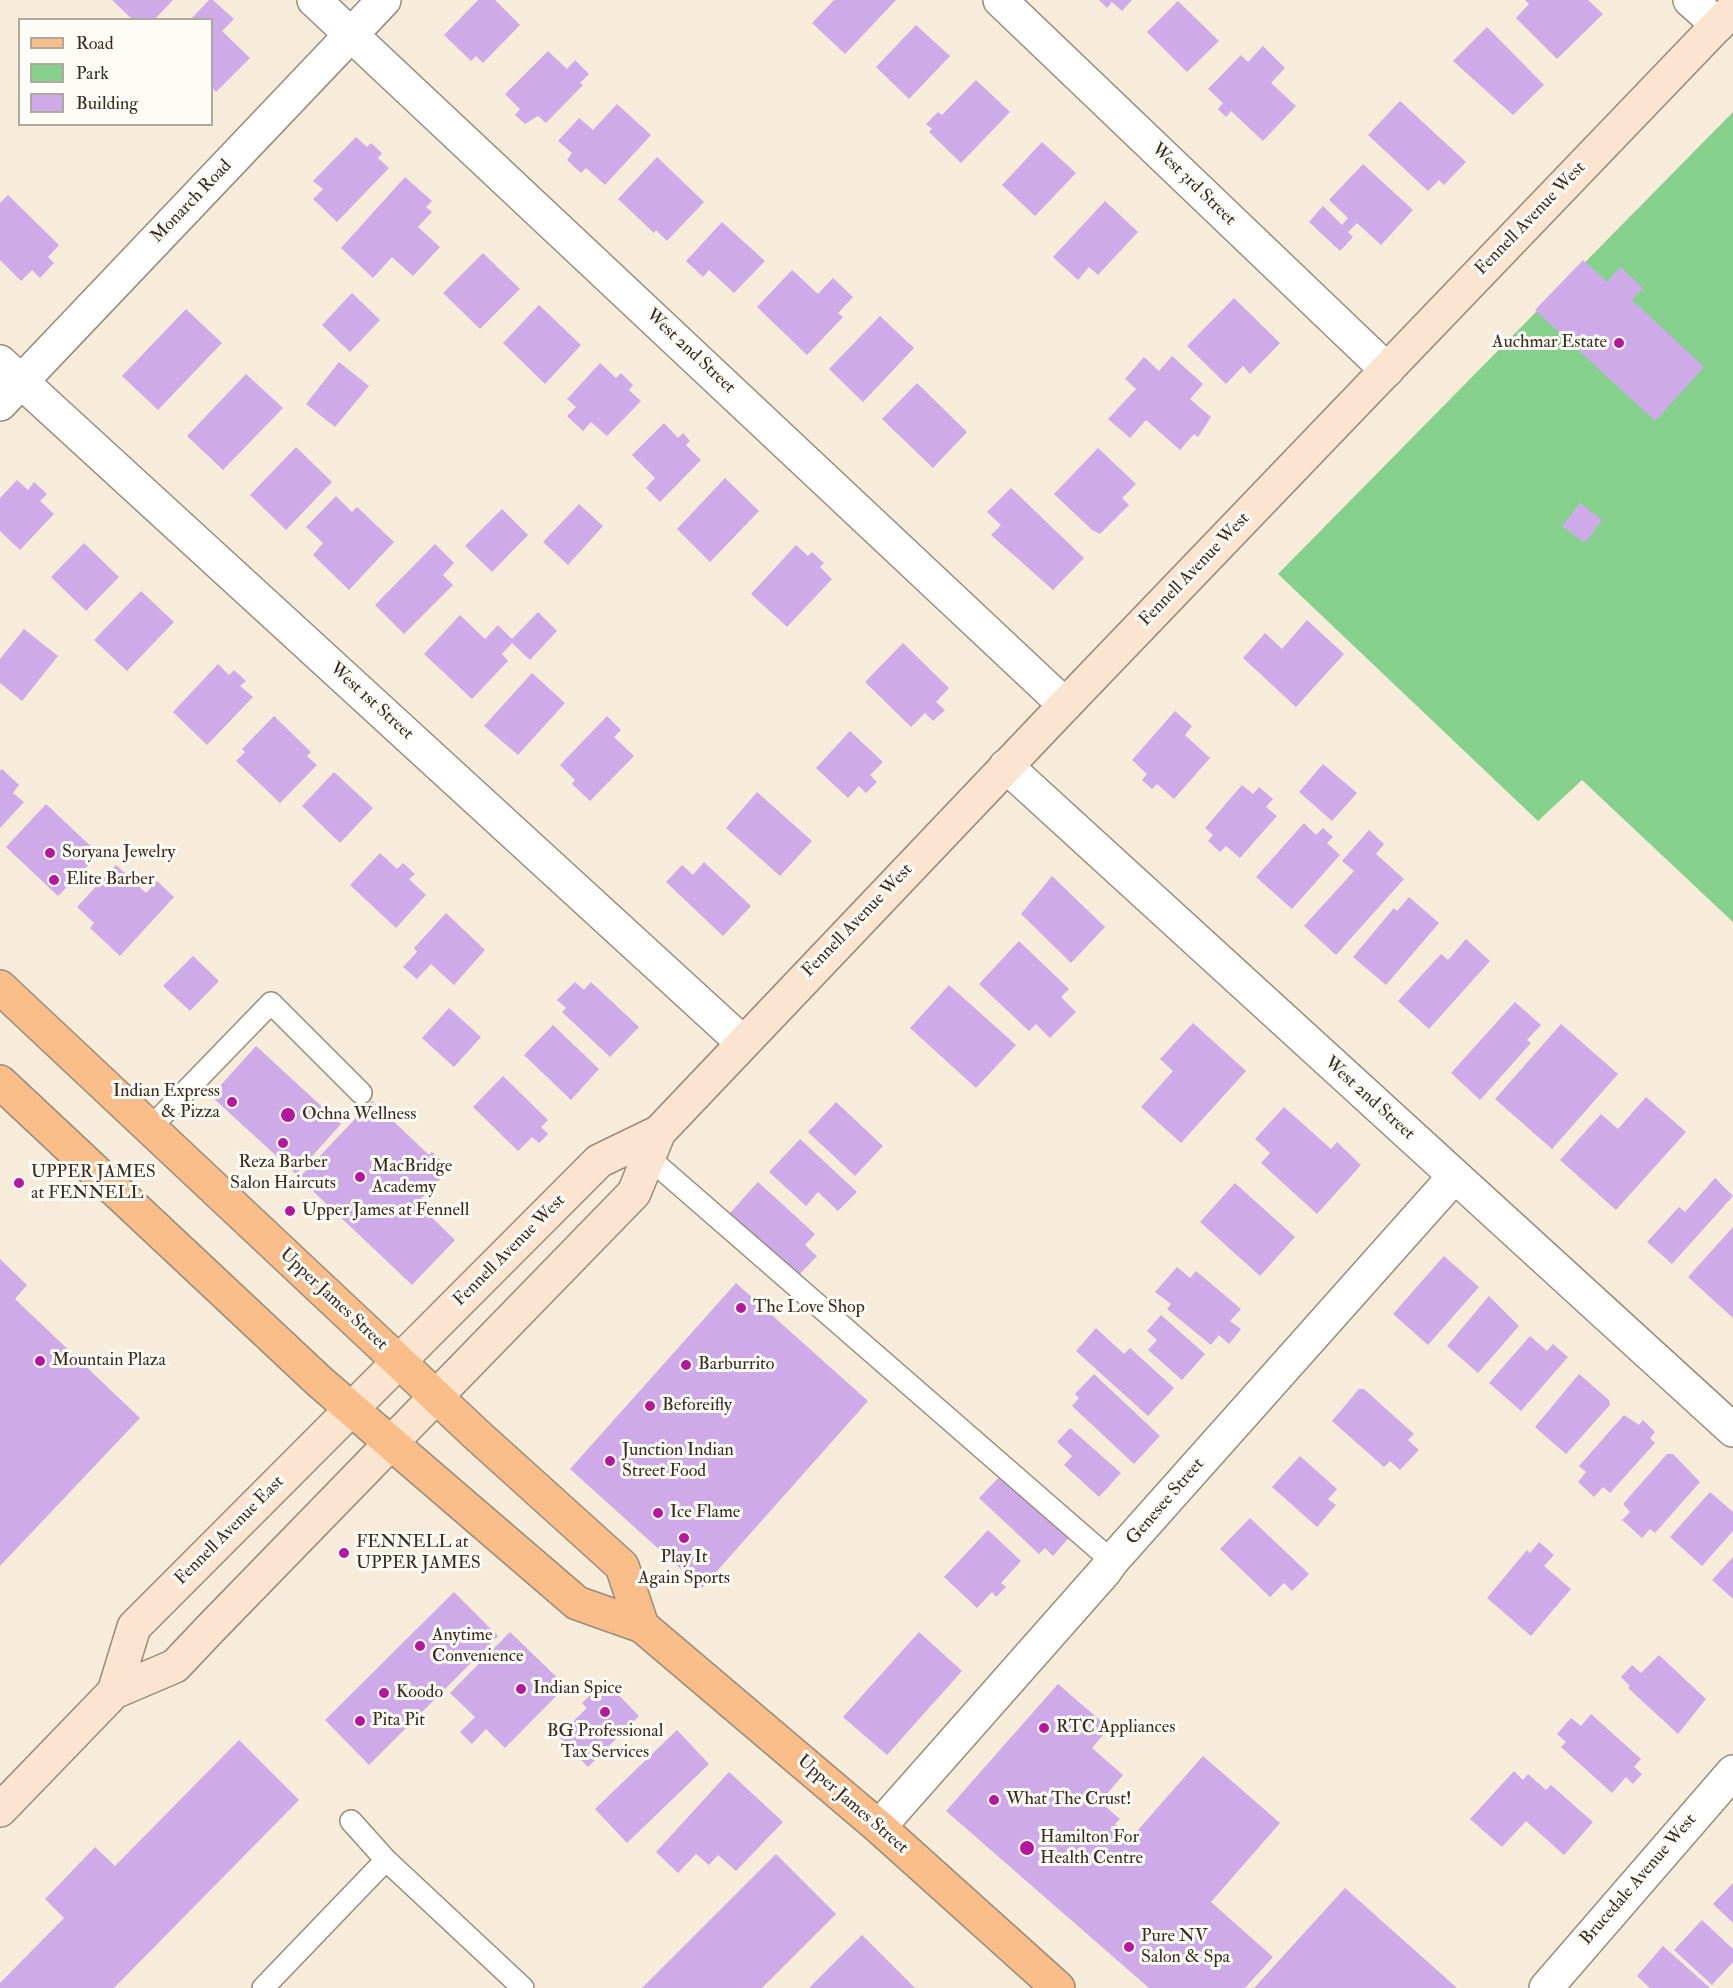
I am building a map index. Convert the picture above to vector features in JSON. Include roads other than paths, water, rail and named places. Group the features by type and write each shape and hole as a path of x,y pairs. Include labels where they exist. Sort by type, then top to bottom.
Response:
{"main road":[{"name":"Fennell Avenue West","path":"401,1432 634,1193 654,1145 742,1042 1725,17"},
{"name":"Upper James Street","path":"0,987 399,1362 622,1566 642,1626"},
{"name":"Upper James Street","path":"0,1082 401,1432 577,1603 642,1626 879,1827 1042,1983"},
{"name":"Fennell Avenue West","path":"362,1398 599,1161 654,1145"},
{"name":"Fennell Avenue East","path":"114,1692 134,1627 362,1398"},
{"name":"Fennell Avenue East","path":"0,1810 114,1692 175,1666 401,1432"}],"street":[{"name":"West 2nd Street","path":"314,0 1065,705"},
{"name":"Monarch Road","path":"7,383 384,0"},
{"name":"West 3rd Street","path":"1000,0 1387,370"},
{"path":"1690,0 1725,17"},
{"name":"West 1st Street","path":"7,383 742,1042"},
{"name":"West 2nd Street","path":"1006,766 1733,1430"},
{"name":"Genesee Street","path":"879,1827 1454,1177"},
{"name":"Brucedale Avenue West","path":"1546,1988 1733,1772"}],"lane":[{"path":"150,1128 271,1003 361,1093"},
{"path":"654,1145 1112,1561"},
{"path":"351,1821 386,1860 523,1988"},
{"path":"263,1988 386,1860"}],"place":[{"name":"Auchmar Estate","path":"1619,343"},
{"name":"Soryana Jewelry","path":"50,853"},
{"name":"Elite Barber","path":"54,880"},
{"name":"Indian Express & Pizza","path":"232,1102"},
{"name":"Ochna Wellness","path":"288,1115"},
{"name":"Reza Barber Salon Haircuts","path":"283,1143"},
{"name":"MacBridge Academy","path":"360,1177"},
{"name":"UPPER JAMES at FENNELL","path":"19,1183"},
{"name":"Upper James at Fennell","path":"290,1211"},
{"name":"The Love Shop","path":"741,1308"},
{"name":"Mountain Plaza","path":"40,1361"},
{"name":"Barburrito","path":"686,1365"},
{"name":"Beforeifly","path":"650,1406"},
{"name":"Junction Indian Street Food","path":"610,1461"},
{"name":"Ice Flame","path":"658,1513"},
{"name":"Play It Again Sports","path":"684,1538"},
{"name":"FENNELL at UPPER JAMES","path":"344,1553"},
{"name":"Anytime Convenience","path":"420,1646"},
{"name":"Indian Spice","path":"521,1689"},
{"name":"Koodo","path":"384,1693"},
{"name":"BG Professional Tax Services","path":"605,1712"},
{"name":"Pita Pit","path":"360,1721"},
{"name":"RTC Appliances","path":"1044,1728"},
{"name":"What The Crust!","path":"994,1800"},
{"name":"Hamilton For Health Centre","path":"1027,1848"},
{"name":"Pure NV Salon & Spa","path":"1129,1947"}]}
